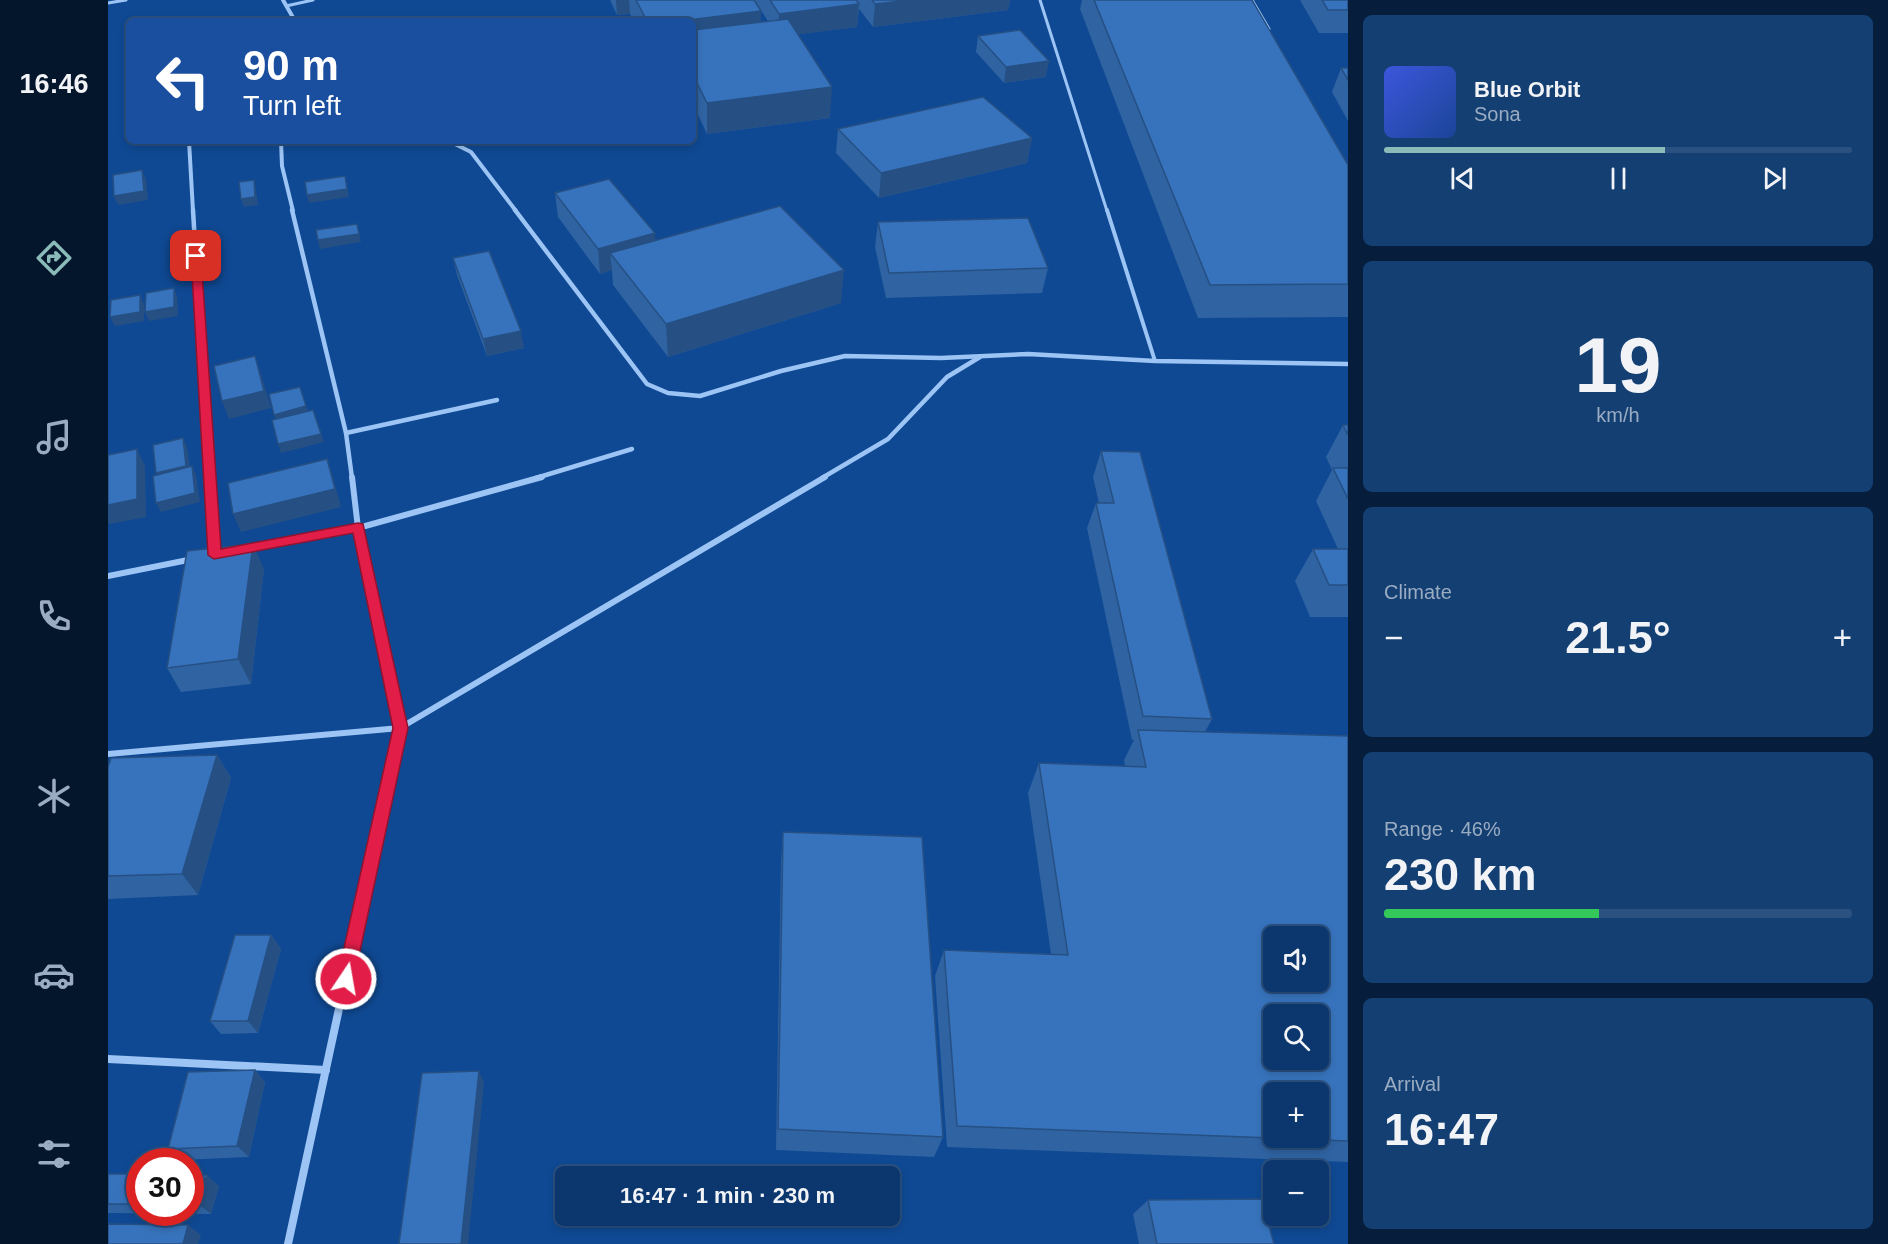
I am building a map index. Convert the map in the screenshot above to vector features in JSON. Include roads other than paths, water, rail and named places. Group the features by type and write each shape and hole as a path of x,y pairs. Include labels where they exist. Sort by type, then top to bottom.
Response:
{"street":[{"path":"283,0 293,18"},
{"path":"189,144 214,555"},
{"path":"281,144 282,166 346,433 358,528 400,728 288,1244"},
{"path":"455,144 471,152 647,384 668,393 700,396 732,388 781,370 845,356 980,357 1028,354 1155,362 1348,364"},
{"path":"108,754 400,728 888,439 947,377 980,357"},
{"path":"346,433 497,400"},
{"path":"237,550 358,528 633,449"},
{"path":"108,576 225,552"},
{"path":"108,1059 326,1070"}],"lane":[{"path":"108,3 126,0"},
{"path":"286,6 313,0"},
{"path":"1040,0 1155,362"},
{"path":"1252,0 1270,31"}]}
